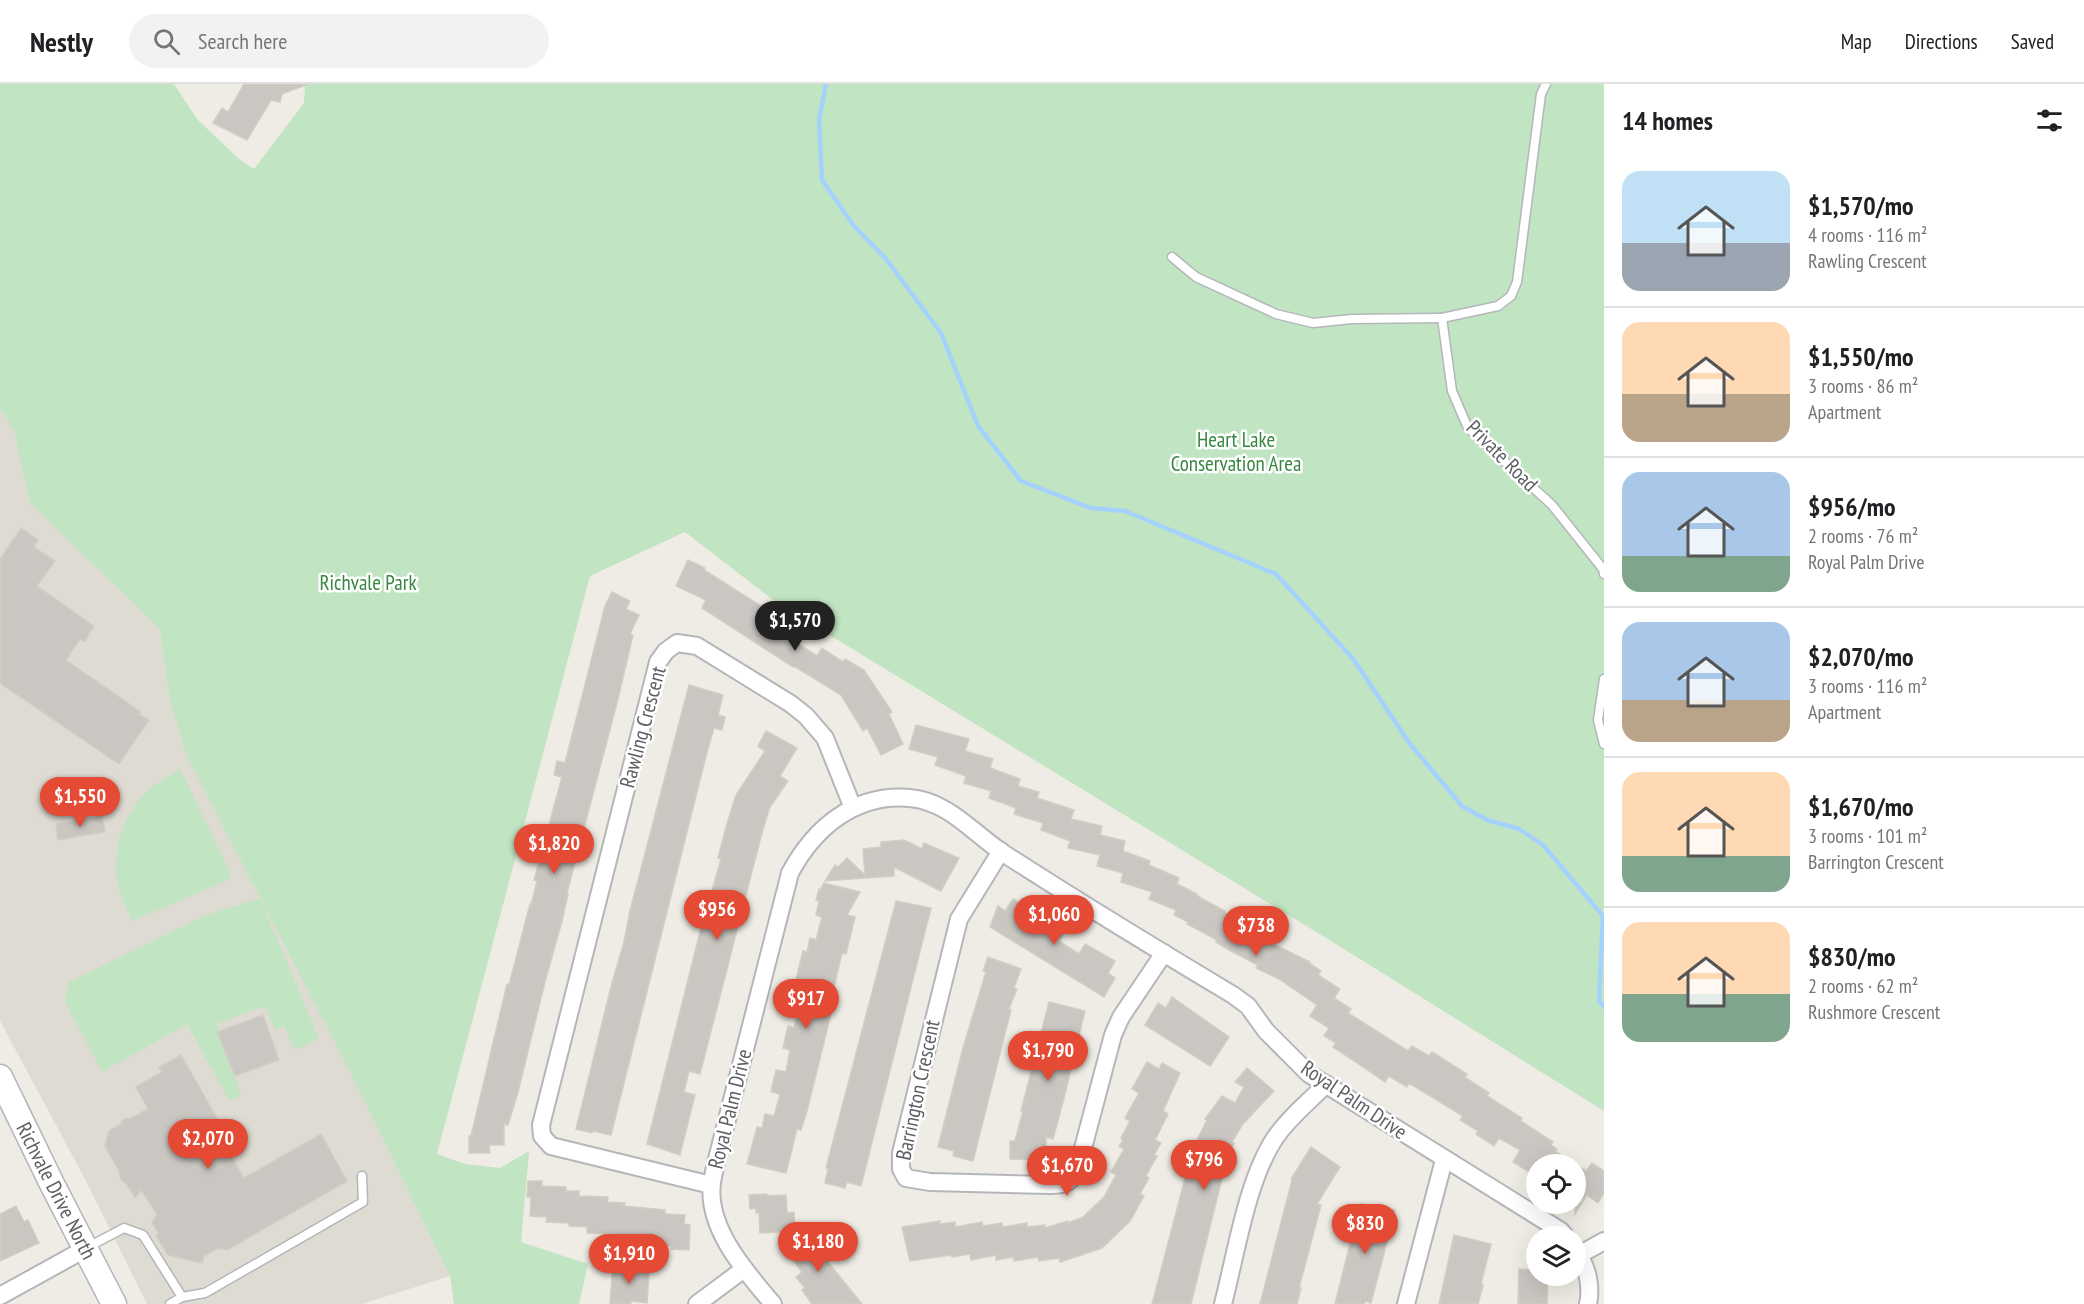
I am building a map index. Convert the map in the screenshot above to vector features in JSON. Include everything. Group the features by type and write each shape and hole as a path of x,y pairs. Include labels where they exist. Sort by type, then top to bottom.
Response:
{"street":[{"name":"Rawling Crescent","path":"711,1185 551,1146 542,1136 541,1125 658,663 666,651 677,643 697,646 791,704 806,716 825,738 853,808"},
{"name":"Royal Palm Drive","path":"773,1304 744,1269 721,1233 714,1210 711,1185 790,873 812,839 835,818 853,808 876,801 898,798 924,801 953,814 1000,851 1233,995 1248,1006 1266,1031 1309,1074 1444,1160 1554,1226"},
{"name":"Barrington Crescent","path":"1000,851 959,919 901,1153 901,1169 906,1178 930,1182 1050,1185 1063,1185 1073,1179 1113,1035 1121,1017 1164,953"},
{"path":"1223,1304 1251,1191 1262,1162 1275,1138 1289,1120 1326,1084"},
{"name":"Richvale Drive North","path":"2,1085 114,1304"},
{"path":"1407,1304 1444,1160"},
{"path":"1586,1248 1604,1241"},
{"path":"0,1296 85,1249"},
{"path":"697,1304 744,1269"},
{"path":"1586,1274 1591,1286 1588,1304"}],"lane":[{"path":"1172,256 1196,277 1276,315 1313,322 1442,318 1498,306 1511,296 1517,282 1541,94 1546,84"},
{"name":"Private Road","path":"1442,318 1452,392 1468,428 1552,505 1603,569 1604,574"},
{"path":"1604,679 1598,720 1604,744"},
{"path":"170,1304 182,1297 205,1293 363,1202 362,1176"},
{"path":"85,1249 124,1228 143,1235 182,1297"}],"shaded area":[{"path":"0,408 14,431 31,503 160,629 169,696 262,899 450,1276 362,1304 147,1304 85,1179 0,1021"}],"green space":[{"name":"Heart Lake Conservation Area","path":"0,84 174,84 197,119 239,159 254,169 304,103 305,84 1604,84 1604,1111 1331,941 777,603 685,532 590,576 437,1154 465,1164 500,1168 529,1151 521,1242 588,1264 579,1304 454,1304 450,1276 350,1072 187,756 169,696 160,629 30,503 14,431 0,408"},
{"path":"180,769 231,874 228,880 132,921 119,890 116,872 121,834 132,810 148,790"},
{"path":"260,898 319,1039 295,1050 284,1026 275,1030 265,1006 216,1024 241,1095 229,1100 187,1024 102,1072 65,1001 69,982 204,916"}],"building":[{"path":"244,84 306,85 282,94 280,102 271,100 247,140 213,123 222,108 228,112"},
{"path":"21,528 38,540 34,547 55,561 37,586 94,626 84,642 80,639 66,660 149,720 119,764 0,683 0,559"},
{"path":"688,560 705,568 704,570 799,630 792,640 817,656 822,648 843,662 845,659 864,670 892,712 889,714 903,744 881,755 867,728 863,731 841,695 702,608 706,600 676,586"},
{"path":"612,592 630,601 626,609 639,615 630,634 633,635 618,699 567,893 562,921 518,1092 508,1125 504,1124 504,1145 489,1145 490,1153 469,1153 469,1136 471,1136 507,984 509,985 531,905 537,881 534,880 562,777 554,775 557,761 565,763 605,606"},
{"path":"689,685 723,695 718,715 725,717 722,730 714,728 707,752 611,1135 593,1131 592,1133 576,1129"},
{"path":"916,725 969,739 965,751 993,759 990,768 1020,779 1018,786 1039,792 1037,798 1074,810 1071,819 1102,826 1100,835 1125,841 1123,851 1150,861 1149,865 1179,878 1177,884 1225,913 1260,930 1257,936 1310,962 1321,971 1318,975 1340,989 1334,998 1351,1009 1348,1013 1408,1051 1412,1046 1429,1056 1432,1052 1467,1074 1465,1077 1489,1093 1487,1096 1522,1118 1521,1121 1553,1142 1551,1145 1560,1154 1526,1154 1526,1170 1513,1162 1520,1150 1499,1138 1494,1146 1476,1134 1478,1131 1460,1120 1463,1116 1409,1083 1407,1087 1389,1076 1385,1082 1333,1047 1336,1043 1324,1036 1329,1028 1310,1016 1317,1005 1279,979 1256,968 1258,965 1187,924 1188,922 1174,915 1176,910 1149,899 1152,892 1121,882 1123,873 1097,866 1100,855 1068,848 1070,841 1041,830 1043,823 1014,814 1016,808 989,798 991,791 964,783 966,776 935,765 938,757 909,749"},
{"path":"766,731 797,748 780,776 788,781 770,807 763,829 700,1074 689,1071 684,1092 695,1095 680,1155 647,1144 706,908 721,859 718,858 726,827 736,795 765,751 758,746"},
{"path":"102,816 105,832 58,840 56,824"},
{"path":"904,840 922,849 924,843 959,858 941,891 894,867 894,876 825,881 835,865 838,867 847,858 865,875 863,849 881,847 881,842"},
{"path":"824,883 860,892 847,915 855,917 846,954 842,953 830,1005 833,1006 807,1111 801,1130 797,1129 786,1173 747,1164 757,1127 762,1128 765,1114 774,1116 780,1094 771,1092 776,1070 786,1072 790,1050 783,1048 788,1026 794,1028 799,1005 794,1003 797,989 794,988 803,951 807,952 810,938 816,940 822,917 816,915 819,901 816,900 819,889"},
{"path":"1013,899 1066,930 1059,941 1079,954 1085,944 1115,961 1108,973 1115,978 1104,997 990,927 998,906 1005,911"},
{"path":"896,901 931,908 861,1186 847,1182 845,1188 825,1183 828,1169 826,1168"},
{"path":"988,957 1021,969 1014,988 1017,989 1009,1009 1011,1010 973,1161 953,1156 954,1151 938,1147 963,1048 986,972 983,971"},
{"path":"1172,997 1229,1037 1210,1066 1145,1025 1158,1003 1166,1008"},
{"path":"1049,1002 1085,1011 1064,1098 1053,1139 1046,1137 1046,1160 1010,1159 1010,1141 1015,1141"},
{"path":"263,1015 279,1060 235,1076 217,1032"},
{"path":"181,1055 230,1141 224,1144 244,1178 321,1134 347,1181 227,1250 218,1248 204,1256 202,1263 168,1255 156,1236 158,1233 152,1223 157,1214 141,1190 135,1198 120,1177 105,1146 109,1131 126,1118 130,1119 148,1109 136,1087 162,1072 159,1067"},
{"path":"1147,1062 1159,1069 1162,1063 1180,1073 1163,1111 1168,1114 1155,1140 1161,1143 1146,1176 1149,1178 1140,1194 1144,1196 1130,1221 1102,1248 1060,1262 1059,1258 1039,1261 1038,1257 1014,1261 1013,1257 996,1260 996,1255 971,1260 970,1254 910,1261 902,1227 940,1221 940,1224 955,1222 955,1227 982,1222 983,1226 1002,1223 1003,1227 1027,1223 1027,1227 1045,1225 1045,1228 1083,1217 1104,1197 1116,1175 1111,1172 1124,1149 1119,1146 1130,1121 1125,1118 1139,1093 1132,1089"},
{"path":"1247,1068 1274,1091 1242,1125 1232,1142 1234,1143 1227,1158 1191,1304 1152,1304 1193,1148 1207,1120 1205,1119 1222,1096 1235,1103 1244,1087 1235,1082"},
{"path":"1311,1147 1340,1167 1317,1204 1321,1205 1299,1288 1301,1288 1297,1304 1260,1304 1291,1179"},
{"path":"1592,1163 1604,1171 1604,1193 1598,1203 1587,1195 1586,1197 1586,1171"},
{"path":"528,1181 542,1181 542,1186 566,1187 566,1191 579,1191 579,1196 608,1197 607,1202 625,1203 624,1206 665,1210 665,1214 685,1215 684,1224 690,1225 689,1250 671,1249 672,1246 629,1244 629,1238 611,1237 612,1234 587,1233 587,1227 546,1222 547,1217 530,1216 531,1197 527,1197"},
{"path":"767,1194 767,1196 786,1195 787,1213 794,1212 795,1231 760,1233 759,1213 756,1213 756,1208 750,1209 749,1195"},
{"path":"1360,1204 1395,1210 1371,1303 1365,1301 1364,1304 1335,1304"},
{"path":"16,1206 24,1222 28,1220 39,1243 0,1261 0,1214"},
{"path":"808,1229 832,1259 828,1262 862,1304 812,1304 802,1290 805,1288 796,1277 802,1272 783,1247"},
{"path":"1454,1235 1491,1244 1478,1304 1439,1304"},
{"path":"613,1263 633,1265 632,1270 649,1272 647,1303 631,1301 631,1304 610,1304"},
{"path":"1519,1269 1526,1269 1526,1286 1548,1286 1547,1304 1518,1304"}],"waterway":[{"path":"826,84 819,120 822,180 854,226 886,259 941,333 978,426 1021,481 1091,508 1125,511 1276,574 1354,660 1410,744 1462,806 1487,820 1519,829 1543,845 1603,916 1599,1001 1604,1007"}],"park label":[{"name":"Richvale Park","path":"368,583"}]}
